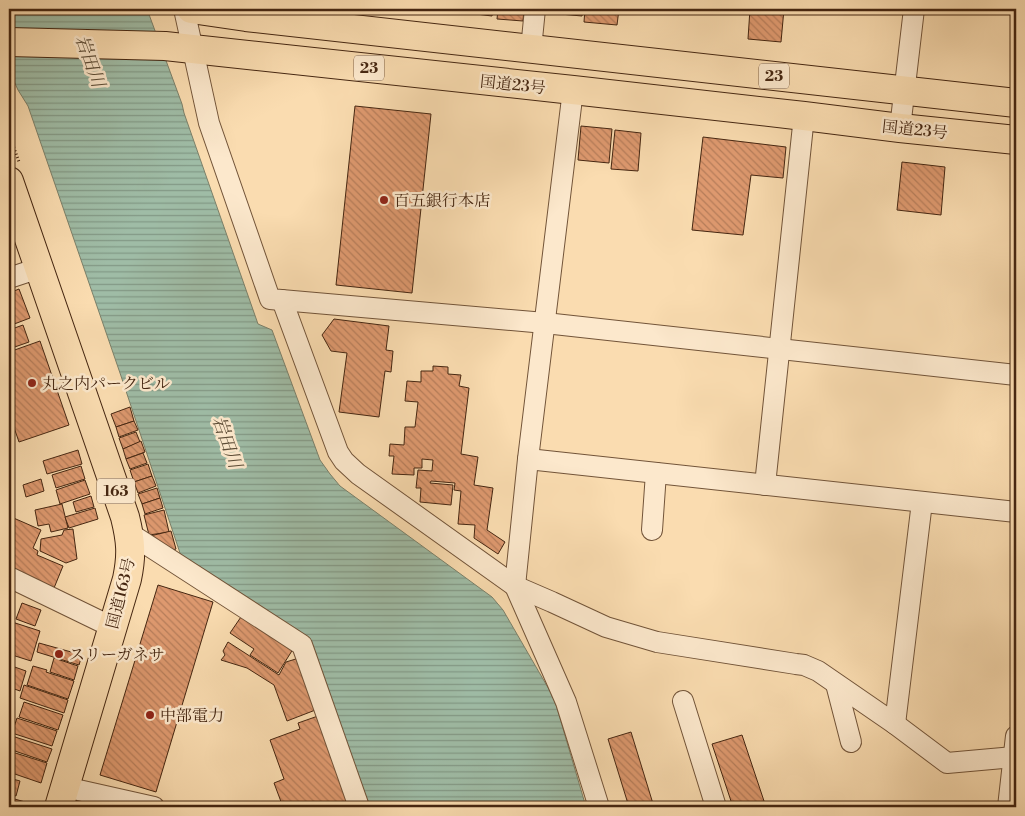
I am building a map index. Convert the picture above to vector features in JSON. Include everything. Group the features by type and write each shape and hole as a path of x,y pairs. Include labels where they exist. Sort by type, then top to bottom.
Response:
{"highway":[{"name":"23","path":"191,9 246,18 1016,104"},
{"name":"国道23号","path":"9,42 165,46 1016,140"},
{"name":"国道163号","path":"9,181 129,533 131,559 127,579 62,797"}],"street":[{"path":"184,9 209,123 276,300 338,452 344,462 514,586 606,628 657,642 804,666 818,672 836,684 947,762 1014,757"},
{"path":"531,49 535,9"},
{"path":"900,128 914,9"},
{"path":"573,90 514,586 566,702 599,807"},
{"path":"765,485 804,116"},
{"path":"9,278 39,268"},
{"path":"276,300 545,323 1016,375"},
{"path":"528,459 1016,512"},
{"path":"652,530 656,473"},
{"path":"895,724 922,502"},
{"path":"129,533 302,645 359,807"},
{"path":"9,577 112,627"},
{"path":"836,684 852,742"},
{"path":"683,701 716,807"},
{"path":"1008,807 1016,736"},
{"path":"62,797 154,807"}],"water":[{"name":"岩田川","path":"9,9 147,9 258,324 272,330 320,460 340,486 492,597 503,610 554,698 586,807 367,807 307,642 182,559 28,106 9,70"}],"building":[{"path":"469,9 493,9 492,16 468,13"},
{"path":"498,9 524,9 523,21 497,19"},
{"path":"550,9 583,9 582,16 549,13"},
{"path":"585,9 619,9 617,25 584,22"},
{"path":"750,9 784,9 781,42 748,39"},
{"name":"百五銀行本店","path":"355,106 431,114 412,293 336,285"},
{"path":"581,126 612,129 609,163 578,160"},
{"path":"615,130 641,133 638,171 611,169"},
{"path":"703,137 786,147 783,178 751,175 743,235 692,230"},
{"path":"902,162 945,167 941,215 897,210"},
{"path":"19,289 30,318 9,326 9,293"},
{"path":"334,319 389,326 386,350 393,351 391,372 385,371 379,417 339,412 347,353 331,351 322,335"},
{"path":"23,325 29,342 9,349 9,330"},
{"name":"丸之内パークビル","path":"40,341 69,425 19,442 9,413 9,352"},
{"path":"433,366 448,367 448,374 461,375 459,386 469,388 461,454 478,457 474,485 493,488 487,530 505,542 498,554 474,538 475,525 458,524 461,491 454,490 455,483 431,481 430,483 453,485 451,505 420,502 421,488 416,488 418,470 432,471 433,460 422,459 422,468 414,468 414,475 392,474 394,456 389,456 390,444 404,445 405,427 415,427 418,402 405,401 407,381 421,382 421,371 433,371"},
{"path":"130,407 134,421 116,427 111,414"},
{"path":"134,421 138,430 119,437 116,427"},
{"path":"136,432 140,442 123,449 119,438"},
{"path":"141,441 145,452 126,459 123,449"},
{"path":"78,450 82,464 47,474 43,461"},
{"path":"143,453 147,463 130,469 126,459"},
{"path":"148,464 152,476 134,482 130,470"},
{"path":"81,466 85,479 56,488 52,475"},
{"path":"152,476 156,486 138,493 134,482"},
{"path":"41,479 44,491 26,497 23,485"},
{"path":"85,480 90,494 60,504 56,490"},
{"path":"157,488 160,498 142,504 138,494"},
{"path":"91,496 94,507 76,512 73,502"},
{"path":"160,498 163,508 145,514 142,504"},
{"path":"62,504 68,528 51,532 49,524 38,526 35,510"},
{"path":"95,508 98,519 69,528 65,517"},
{"path":"164,510 169,532 149,535 144,515"},
{"path":"9,516 41,530 33,548 38,551 37,555 63,566 54,588 9,569"},
{"path":"73,529 77,559 66,563 40,551 41,539 62,535 64,530"},
{"path":"171,531 176,549 171,551 150,536"},
{"path":"158,585 213,602 156,792 100,775"},
{"path":"22,603 41,610 35,626 16,619"},
{"path":"243,614 295,646 278,673 250,655 254,649 230,633"},
{"path":"9,621 40,631 31,661 9,654"},
{"path":"228,642 279,675 286,662 299,658 318,709 287,721 274,685 247,668 221,660 225,655 223,651"},
{"name":"スリーガネサ","path":"39,643 82,655 79,665 37,652"},
{"path":"54,658 78,666 74,680 50,672"},
{"path":"9,665 26,671 20,691 9,687"},
{"path":"33,666 74,681 68,699 27,685"},
{"path":"24,685 68,700 64,713 20,698"},
{"path":"24,702 63,715 58,730 19,717"},
{"path":"318,716 351,805 345,807 283,807 274,783 284,779 270,740 300,729 298,723"},
{"path":"17,718 57,731 52,746 12,733"},
{"path":"631,732 654,807 629,807 608,739"},
{"path":"9,735 52,749 47,762 9,749"},
{"path":"742,735 766,807 733,807 712,744"},
{"path":"9,751 47,763 41,783 9,772"},
{"path":"9,778 20,781 16,796 9,794"},
{"path":"11,798 36,805 35,807 9,807"}],"place":[{"name":"百五銀行本店","path":"384,200"},
{"name":"丸之内パークビル","path":"32,383"},
{"name":"スリーガネサ","path":"59,654"},
{"name":"中部電力","path":"150,715"}]}
